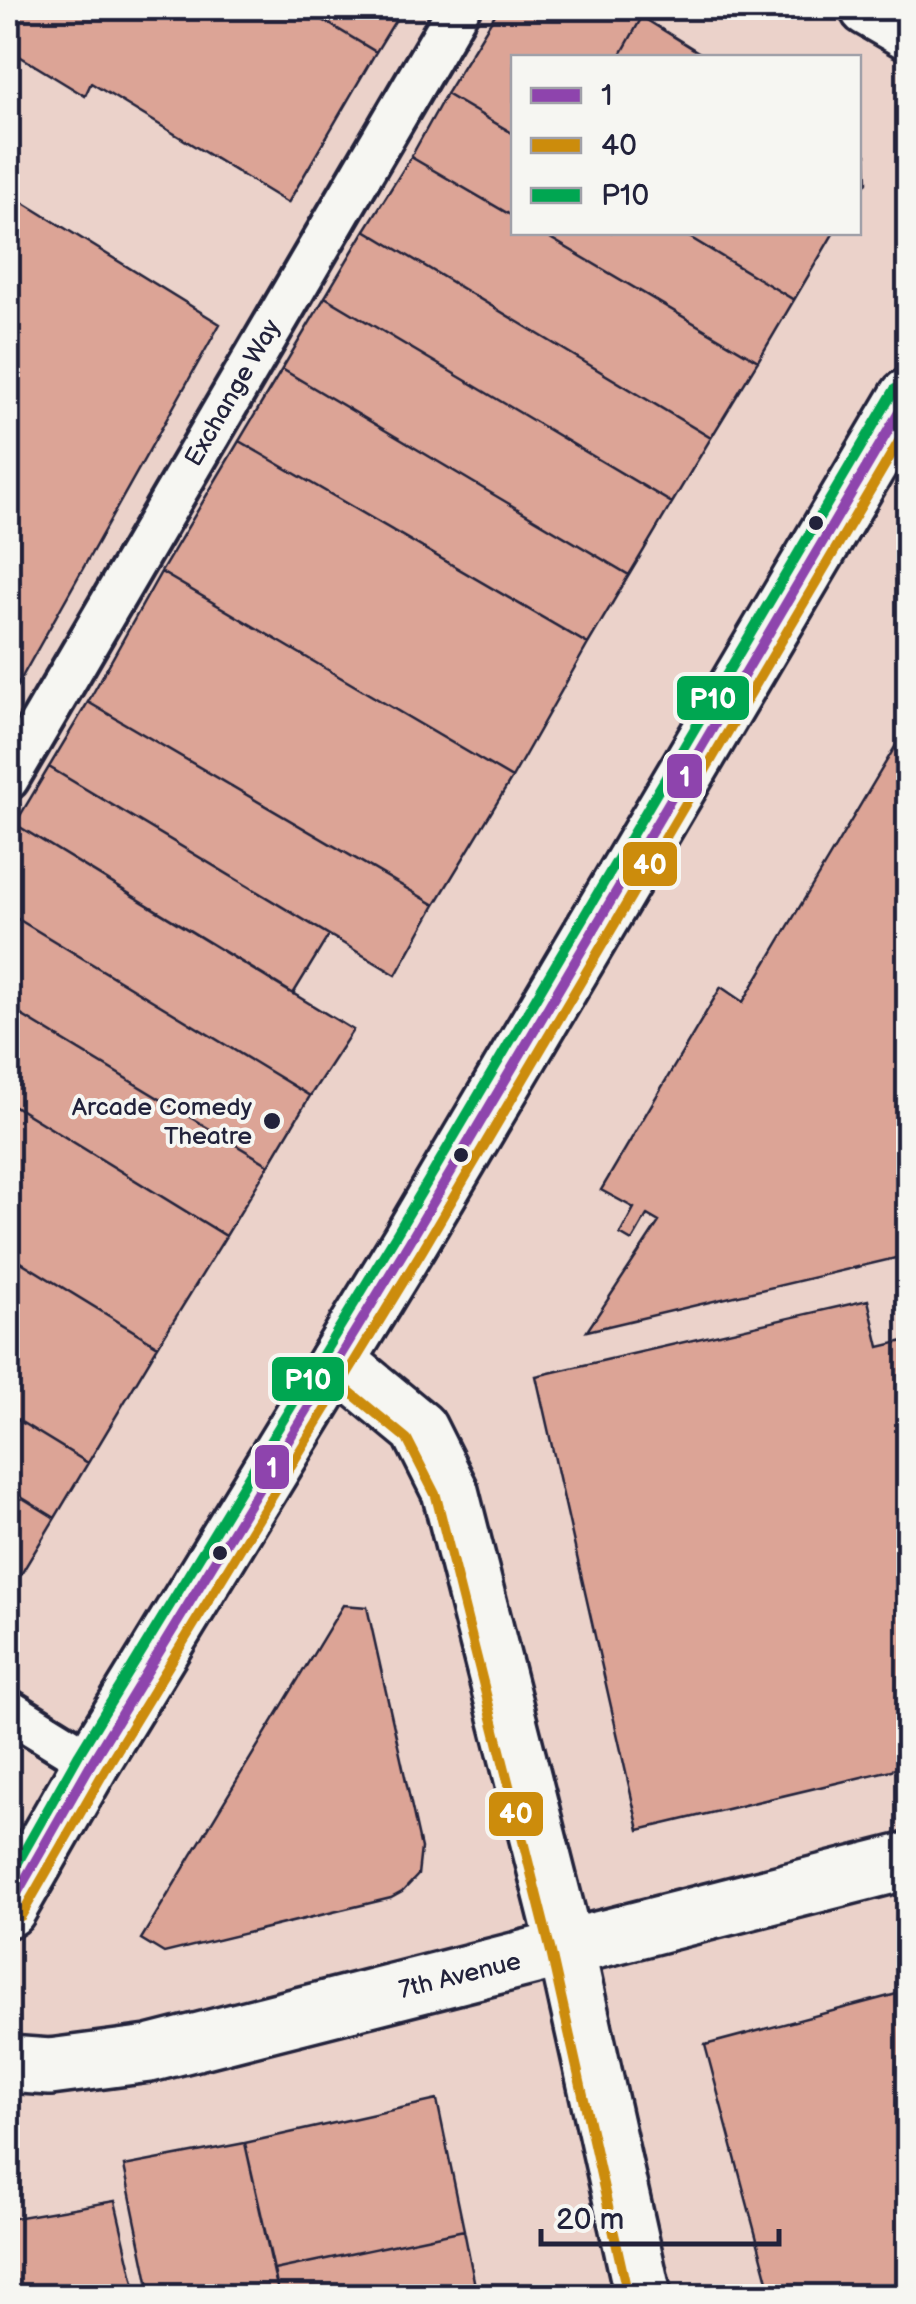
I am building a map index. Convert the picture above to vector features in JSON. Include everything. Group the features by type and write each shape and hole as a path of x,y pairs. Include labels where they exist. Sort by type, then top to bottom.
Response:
{"main road":[{"path":"868,8 908,31"},
{"path":"8,1908 92,1762 338,1362 908,397"},
{"path":"338,1362 419,1429 450,1491 566,1950 643,2296"},
{"name":"7th Avenue","path":"8,2064 50,2067 136,2057 908,1860"}],"lane":[{"name":"Exchange Way","path":"8,778 458,8"},
{"path":"8,1710 92,1762"}],"shaded area":[{"path":"8,8 908,8 908,2296 8,2296"}],"building":[{"path":"8,8 303,8 376,52 288,203 91,83 85,96 8,49"},
{"path":"303,8 403,8 376,52"},
{"path":"499,8 626,8 642,17 621,55 511,55 511,132 446,94"},
{"path":"642,17 703,55 621,55"},
{"path":"446,94 511,132 511,215 411,157"},
{"path":"861,152 866,155 867,182 861,191"},
{"path":"411,157 511,215 511,235 545,235 758,361 711,438 365,230"},
{"path":"8,193 220,324 8,702"},
{"path":"365,230 711,438 672,503 325,297"},
{"path":"545,235 686,235 794,300 758,361"},
{"path":"686,235 832,235 794,300"},
{"path":"325,297 672,503 629,575 282,369"},
{"path":"282,369 629,575 588,644 239,441"},
{"path":"239,441 588,644 512,778 161,572"},
{"path":"161,572 512,778 435,905 88,702"},
{"path":"88,702 435,905 396,975 49,767"},
{"path":"908,725 908,1276 904,1256 587,1331 659,1222 647,1215 632,1241 620,1234 634,1208 601,1190 721,987 743,1002"},
{"path":"49,767 329,935 293,994 15,824"},
{"path":"15,824 353,1030 310,1096 8,913 8,837"},
{"path":"8,913 310,1096 269,1165 8,1007"},
{"path":"8,1007 269,1165 226,1236 8,1102"},
{"path":"8,1102 226,1236 158,1346 8,1254"},
{"path":"8,1254 158,1346 88,1463 8,1414"},
{"path":"868,1300 879,1347 908,1340 908,1766 639,1830 536,1376"},
{"path":"8,1414 88,1463 55,1518 8,1489"},
{"path":"8,1489 55,1518 14,1586 8,1582"},
{"path":"343,1605 367,1607 421,1848 418,1875 391,1898 164,1953 141,1939"},
{"path":"908,1991 908,2296 772,2296 705,2045"},
{"path":"437,2100 464,2230 274,2270 245,2143"},
{"path":"245,2143 279,2296 151,2296 124,2166"},
{"path":"115,2201 137,2296 8,2296 8,2219"},
{"path":"464,2230 477,2296 279,2296 274,2270"}],"transit line":[{"name":"P10","path":"8,1880 79,1754 396,1235 895,389"},
{"name":"1","path":"8,1909 92,1762 409,1243 908,397"},
{"name":"40","path":"21,1916 105,1770 422,1251 908,426"},
{"name":"40","path":"327,1373 407,1439 436,1496 551,1952 628,2296"}],"place":[{"name":"Arcade Comedy Theatre","path":"272,1121"}]}
